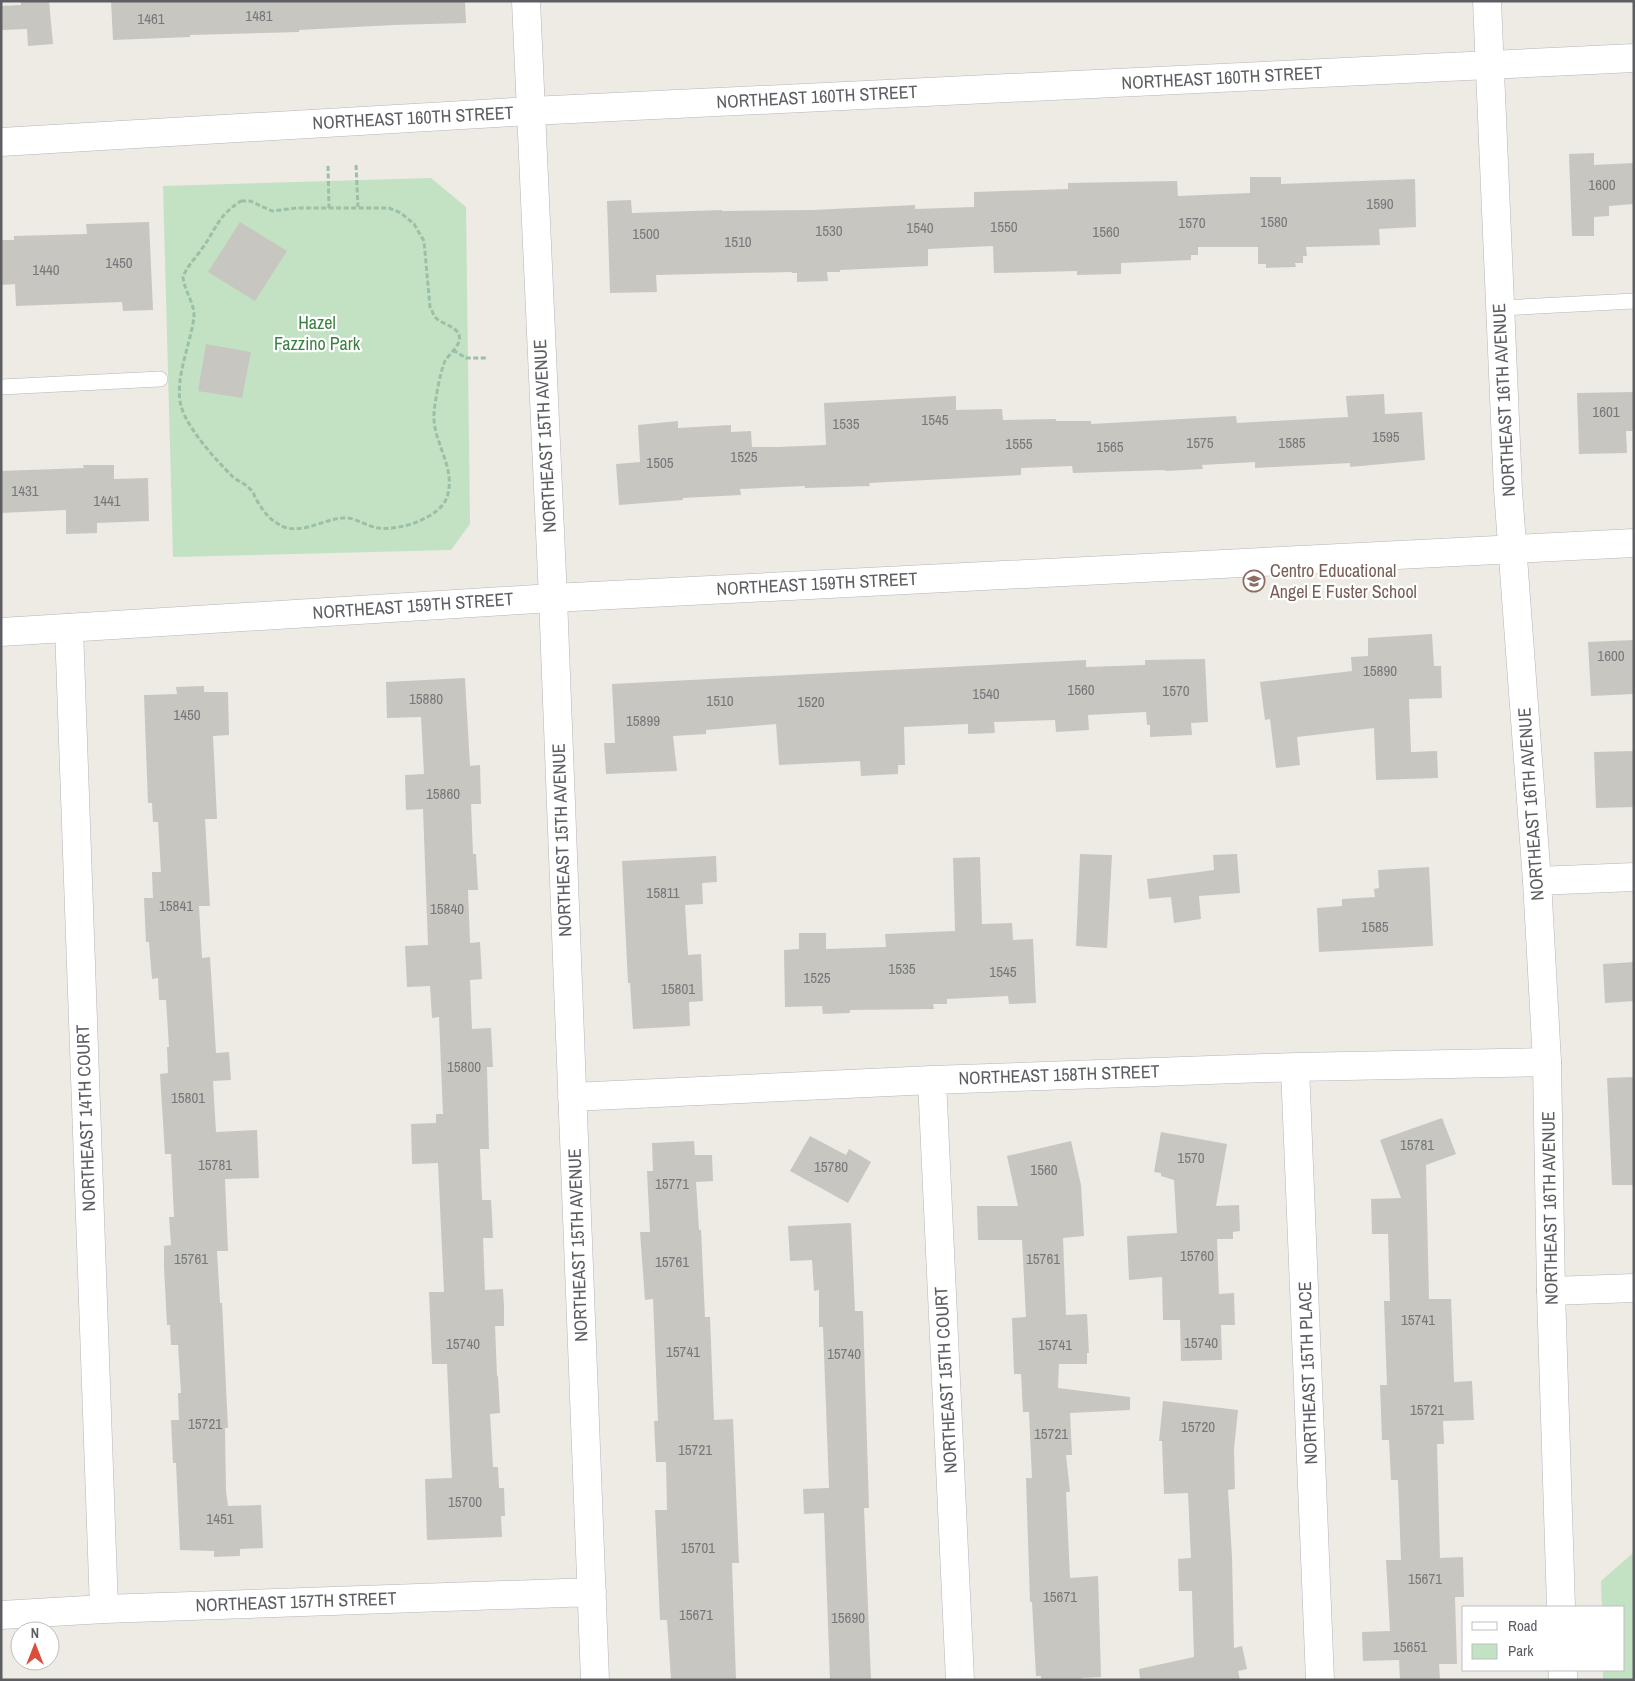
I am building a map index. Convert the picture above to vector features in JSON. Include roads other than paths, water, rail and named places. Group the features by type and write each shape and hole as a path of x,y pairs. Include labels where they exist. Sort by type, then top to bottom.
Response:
{"street":[{"name":"NORTHEAST 15TH AVENUE","path":"526,1 553,598 595,1680"},
{"name":"NORTHEAST 16TH AVENUE","path":"1487,1 1512,548 1547,1062 1561,1606"},
{"name":"NORTHEAST 160TH STREET","path":"1,142 531,111 1634,58"},
{"name":"NORTHEAST 159TH STREET","path":"1,632 553,598 1634,543"},
{"name":"NORTHEAST 14TH COURT","path":"69,628 104,1609"},
{"path":"1536,881 1634,877"},
{"name":"NORTHEAST 158TH STREET","path":"572,1097 932,1080 1296,1067 1547,1062"},
{"name":"NORTHEAST 15TH PLACE","path":"1296,1067 1320,1680"},
{"name":"NORTHEAST 15TH COURT","path":"932,1080 960,1680"},
{"path":"1552,1291 1634,1288"},
{"name":"NORTHEAST 157TH STREET","path":"1,1615 104,1609 592,1592"}],"lane":[{"path":"1500,308 1634,301"},
{"path":"1,387 160,379"}],"place":[{"name":"Centro Educational Angel E Fuster School","path":"1254,581"}],"park label":[{"name":"Hazel Fazzino Park","path":"317,333"}]}
